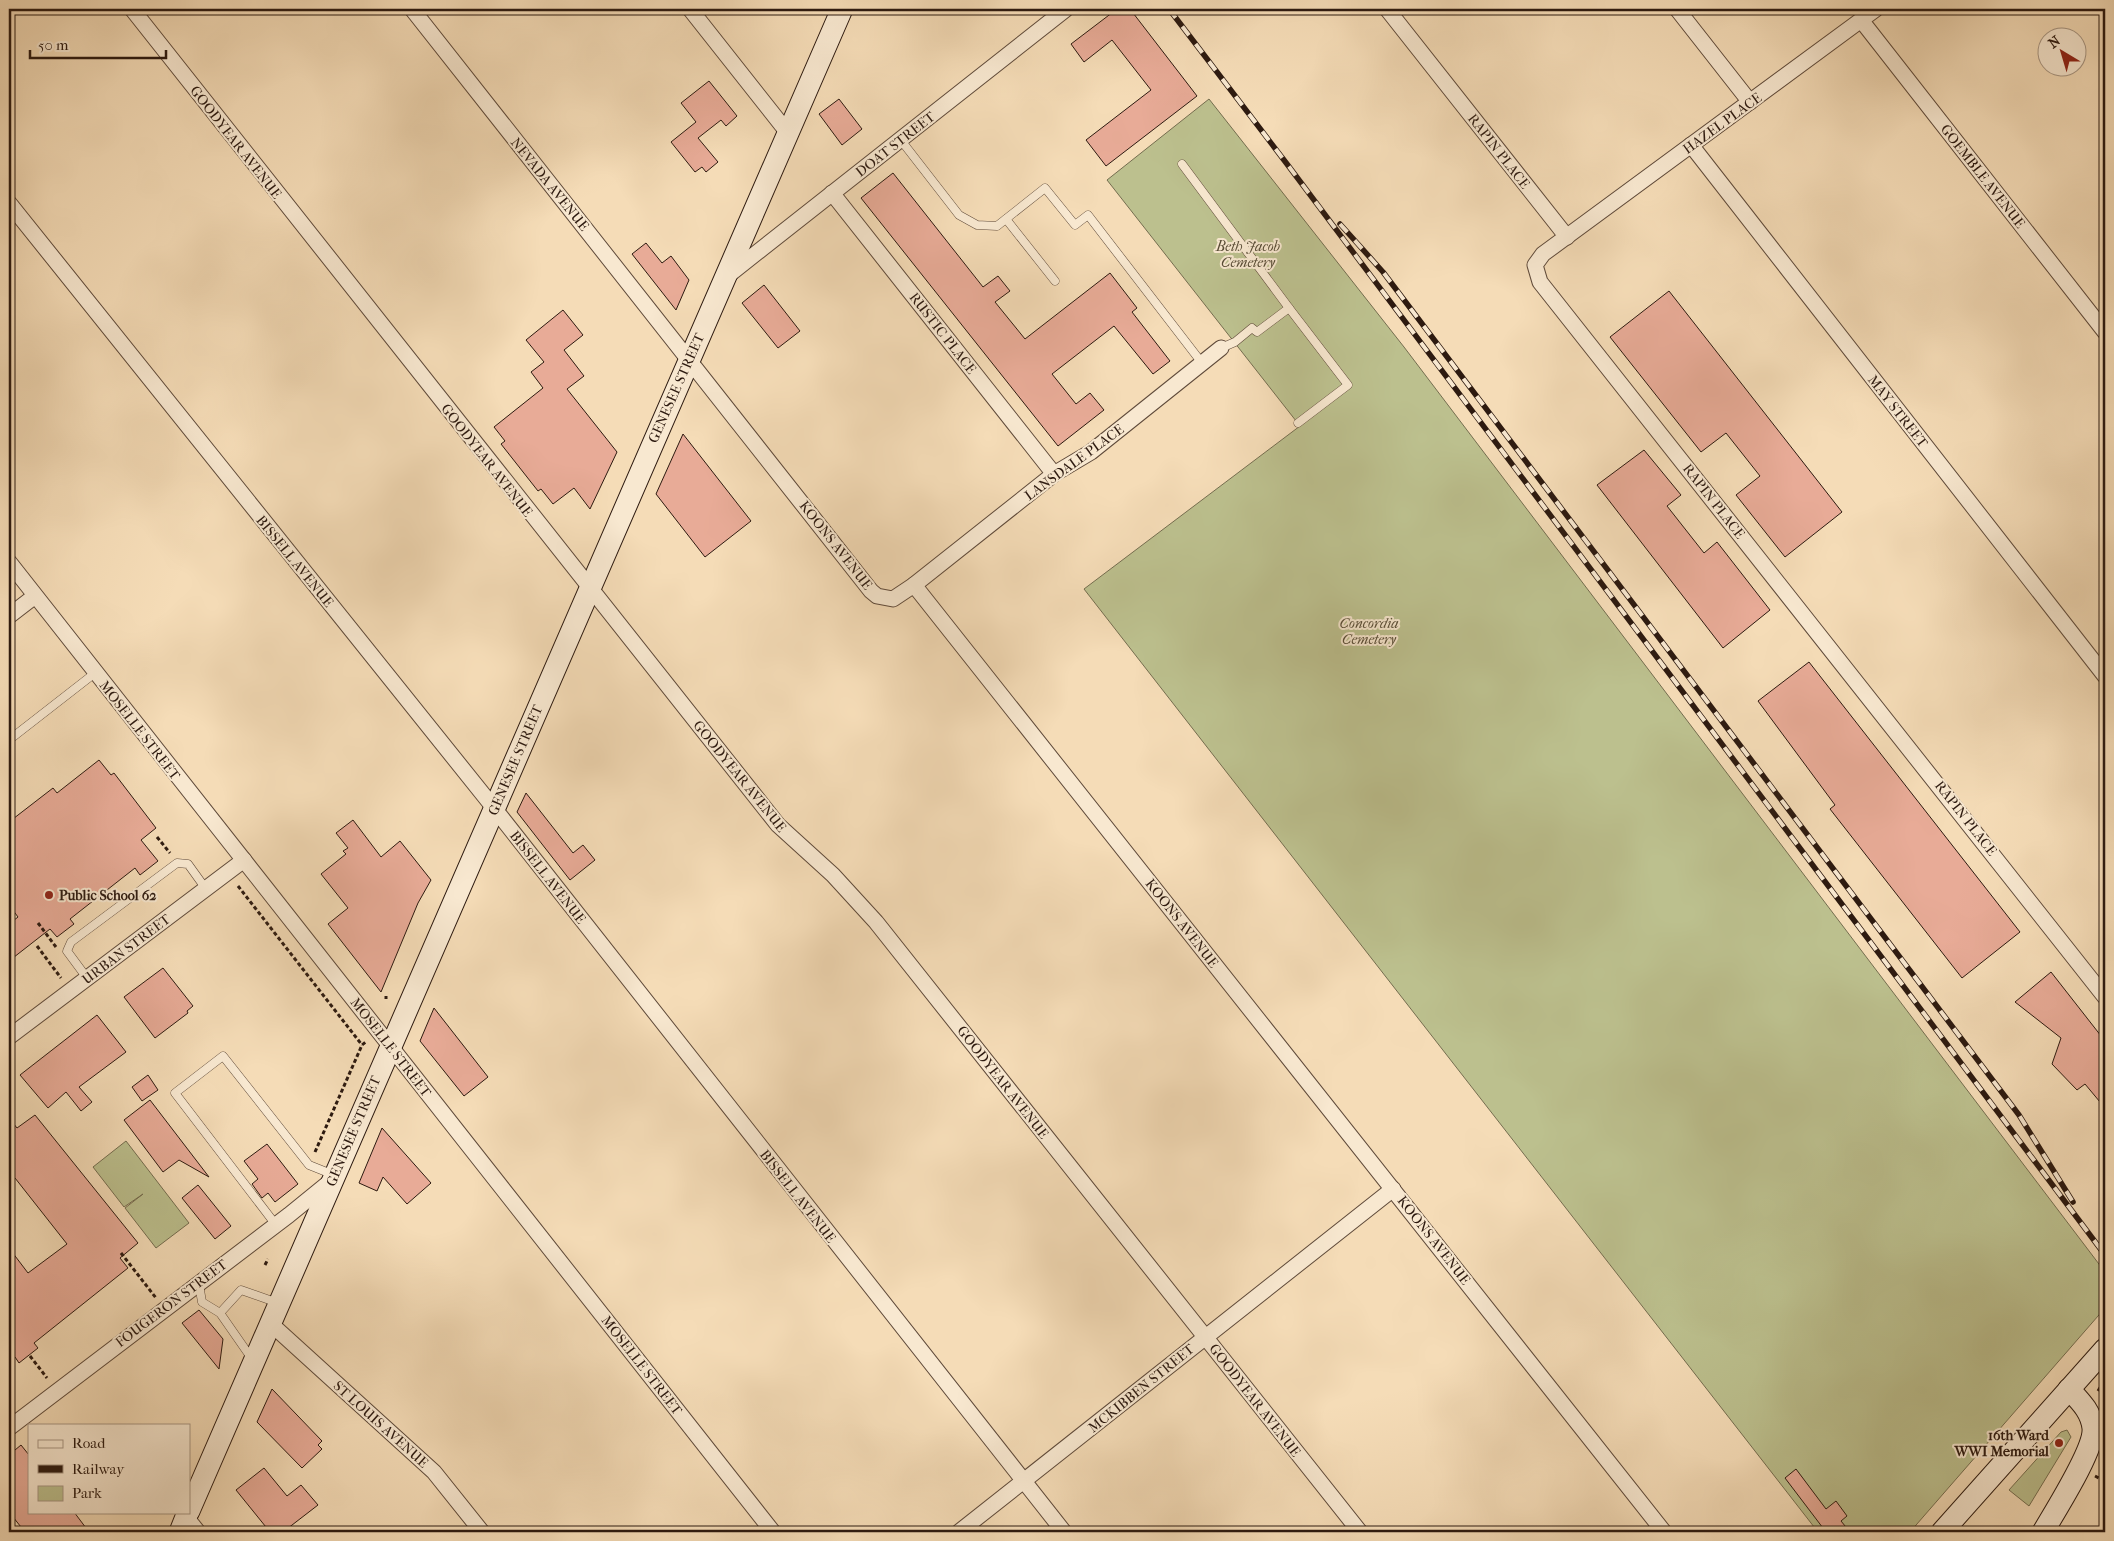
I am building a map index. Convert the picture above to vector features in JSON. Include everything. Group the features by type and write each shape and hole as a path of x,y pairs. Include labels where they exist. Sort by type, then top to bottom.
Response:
{"main road":[{"name":"GENESEE STREET","path":"188,1521 270,1323 390,1045 842,9"},
{"path":"1942,1532 2105,1349"},
{"path":"2069,1389 2085,1406 2090,1415 2093,1429 2090,1448"},
{"path":"2043,1532 2090,1448 2105,1428"}],"street":[{"name":"GOODYEAR AVENUE","path":"132,9 781,830 833,875 876,922 1360,1532"},
{"name":"NEVADA AVENUE","path":"412,9 689,358"},
{"path":"690,9 788,133"},
{"name":"DOAT STREET","path":"725,278 1066,9"},
{"name":"RAPIN PLACE","path":"1387,9 1567,237 1538,259 1535,265 1536,274 1540,282 2105,997"},
{"path":"1677,9 1750,102"},
{"name":"HAZEL PLACE","path":"1567,237 1876,9"},
{"name":"GOEMBLE AVENUE","path":"1861,20 2105,332"},
{"name":"MAY STREET","path":"1691,145 2105,676"},
{"name":"RUSTIC PLACE","path":"832,193 1054,474"},
{"name":"BISSELL AVENUE","path":"9,203 494,808 1064,1532"},
{"name":"LANSDALE PLACE","path":"914,585 1054,474 1091,452 1202,363 1228,345"},
{"name":"KOONS AVENUE","path":"689,358 872,591 877,596 893,599 914,585 1664,1532"},
{"name":"MOSELLE STREET","path":"9,562 95,674 244,860 773,1532"},
{"path":"9,616 36,596"},
{"name":"URBAN STREET","path":"9,1037 244,860"},
{"name":"FOUGERON STREET","path":"9,1428 276,1225 333,1177"},
{"name":"MCKIBBEN STREET","path":"959,1532 1393,1189"},
{"name":"ST LOUIS AVENUE","path":"270,1323 434,1472 482,1532"}],"lane":[{"path":"900,140 959,215 977,225 997,226 1045,188 1075,225 1088,215 1202,363"},
{"path":"1182,164 1348,385 1298,423"},
{"path":"1006,219 1055,281"},
{"path":"1228,345 1252,328 1257,332 1289,308"},
{"path":"9,740 95,674"},
{"path":"87,978 67,948 71,942 177,863 188,864 206,888"},
{"path":"276,1225 175,1093 223,1056 309,1165 333,1177"},
{"path":"199,1282 202,1302 220,1313 254,1361"},
{"path":"220,1313 241,1290 279,1303"}],"path":[{"path":"238,886 362,1045 309,1165"},
{"path":"38,923 57,948 57,953"},
{"path":"36,946 63,981"},
{"path":"121,1253 160,1302"},
{"path":"265,1265 268,1260"},
{"path":"30,1356 51,1384"},
{"path":"2098,1391 2101,1386 2105,1389"},
{"path":"2094,1476 2105,1482"}],"green space":[{"name":"Concordia Cemetery","path":"1209,99 1404,347 2105,1272 2105,1308 1910,1532 1818,1532 1084,589 1300,426 1107,180"},
{"path":"126,1141 189,1223 156,1248 125,1208 143,1194 124,1207 93,1167"},
{"path":"2067,1430 2071,1437 2029,1506 2009,1490 2061,1432"}],"building":[{"path":"1117,9 1130,9 1197,96 1106,166 1086,140 1151,90 1112,40 1084,62 1071,44"},
{"path":"709,81 737,116 726,126 721,120 698,138 718,162 706,172 702,167 695,172 671,142 696,122 681,103"},
{"path":"839,99 862,129 842,145 819,114"},
{"path":"893,173 983,287 998,276 1010,291 995,302 1025,339 1110,273 1137,308 1132,312 1170,361 1153,374 1114,326 1052,374 1076,404 1090,393 1104,410 1058,446 861,198"},
{"path":"646,243 662,263 671,256 689,280 676,310 632,254"},
{"path":"764,285 800,331 778,348 742,303"},
{"path":"1669,291 1842,512 1785,557 1736,495 1760,476 1726,433 1701,452 1610,337"},
{"path":"563,310 583,335 564,350 584,376 567,389 617,452 590,509 574,488 553,504 541,489 538,491 501,444 505,441 494,427 543,388 531,372 544,362 526,340"},
{"path":"683,434 751,521 705,557 656,494"},
{"path":"1644,450 1681,495 1667,506 1704,553 1717,542 1770,610 1723,648 1597,485"},
{"path":"1809,662 2020,932 1962,978 1830,809 1835,805 1758,701"},
{"path":"99,760 111,775 114,773 156,828 141,840 158,861 140,875 135,868 70,919 74,924 57,937 50,929 9,961 9,924 18,917 9,905 9,822 53,788 57,793"},
{"path":"526,793 573,853 583,845 595,860 570,880 517,812"},
{"path":"353,820 381,857 400,841 431,880 418,903 381,992 328,924 348,908 321,874 346,854 343,851 348,848 336,833"},
{"path":"163,968 193,1006 187,1011 188,1013 155,1038 124,997"},
{"path":"2051,972 2105,1041 2105,1108 2085,1084 2077,1090 2052,1064 2061,1038 2015,1002"},
{"path":"434,1008 488,1077 464,1096 420,1041"},
{"path":"97,1015 126,1052 79,1087 92,1102 81,1111 66,1092 48,1108 20,1075"},
{"path":"148,1075 158,1090 142,1101 132,1087"},
{"path":"150,1100 209,1177 179,1160 163,1172 124,1120"},
{"path":"35,1115 138,1243 120,1258 128,1268 34,1343 38,1348 19,1363 15,1357 9,1362 9,1248 28,1273 67,1244 15,1178 9,1183 9,1118 17,1128"},
{"path":"382,1128 431,1183 407,1204 383,1177 377,1191 359,1183"},
{"path":"267,1144 298,1184 275,1202 268,1193 262,1198 252,1184 258,1179 244,1161"},
{"path":"198,1185 231,1226 215,1239 182,1198"},
{"path":"199,1310 223,1339 219,1369 182,1323"},
{"path":"272,1389 322,1441 318,1445 322,1449 302,1468 257,1422"},
{"path":"21,1445 28,1454 28,1514 76,1514 89,1532 25,1532 9,1512 9,1455"},
{"path":"264,1468 287,1496 301,1485 318,1505 283,1532 270,1532 236,1490"},
{"path":"1796,1469 1826,1509 1836,1501 1847,1516 1841,1521 1850,1532 1826,1532 1785,1478"}],"railway":[{"path":"1169,9 2105,1255"},
{"path":"1340,224 1383,272 2019,1115 2073,1202"}],"place":[{"name":"Public School 62","path":"49,895"},
{"name":"16th Ward WWI Memorial","path":"2059,1443"}],"park label":[{"name":"Beth Jacob Cemetery","path":"1248,254"}]}
